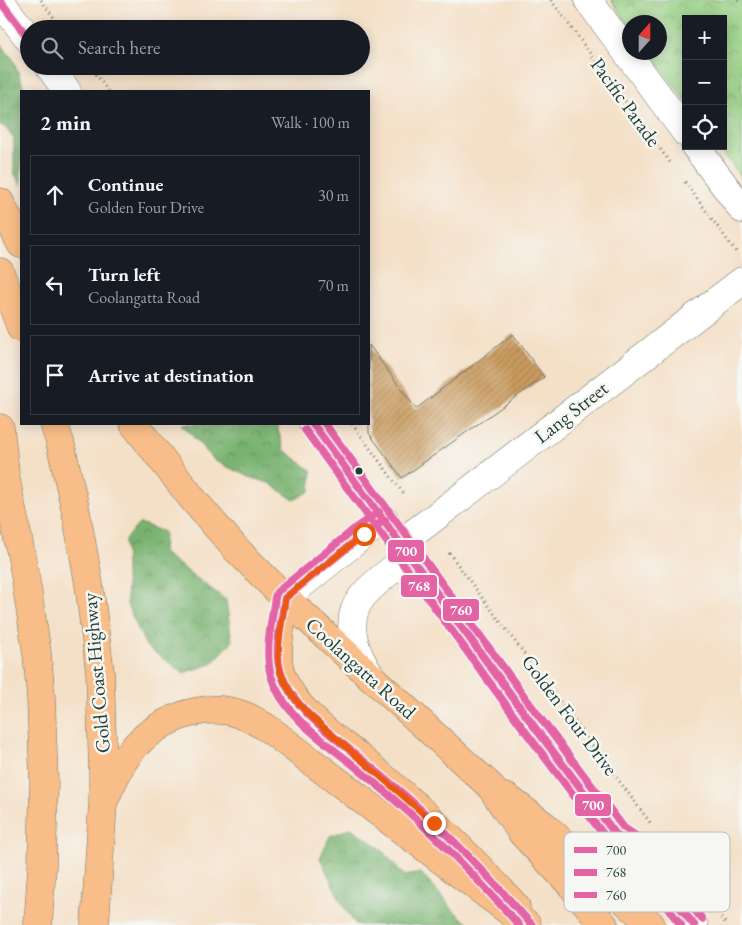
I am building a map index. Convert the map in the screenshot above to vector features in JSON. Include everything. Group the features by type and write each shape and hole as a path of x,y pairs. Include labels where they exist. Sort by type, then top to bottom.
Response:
{"main road":[{"path":"0,202 20,242"},
{"path":"0,272 15,325"},
{"name":"Gold Coast Highway","path":"54,425 76,512 89,584 100,672 103,803 95,925"},
{"path":"135,425 196,503 236,549 285,598"},
{"path":"0,428 3,465 24,569 37,652 41,698 44,782 42,866 38,925"},
{"name":"Coolangatta Road","path":"285,598 490,786 521,832 564,878"},
{"name":"Coolangatta Road","path":"285,598 279,666 286,685 295,698 317,723 434,823 502,891 532,925"},
{"path":"103,803 129,753 143,738 162,724 202,710 223,710 239,714 270,730 527,925"},
{"path":"490,786 545,826 564,844"},
{"name":"Coolangatta Road","path":"593,912 604,925"},
{"path":"638,912 652,925"}],"street":[{"name":"Pacific Parade","path":"588,0 682,128"},
{"path":"0,1 20,28"},
{"path":"55,75 66,90"},
{"path":"699,150 742,209"},
{"name":"Lang Street","path":"405,549 442,512 742,281"},
{"name":"Golden Four Drive","path":"314,425 613,832"},
{"path":"285,598 364,534 385,520"},
{"path":"380,685 365,668 355,648 352,629 354,615 358,603 405,549"},
{"name":"Golden Four Drive","path":"684,912 694,925"}],"path":[{"path":"41,0 55,20"},
{"name":"Pacific Parade","path":"551,0 673,165"},
{"path":"738,0 742,3"},
{"path":"96,75 107,90"},
{"path":"684,181 736,252"},
{"path":"353,425 403,493"},
{"name":"Golden Four Drive","path":"449,553 656,830"},
{"path":"721,917 726,925"}],"green space":[{"path":"611,0 742,0 742,179 721,150 727,150 727,15 682,15 682,97 655,60 667,60 667,15 622,15"},
{"path":"0,43 13,59 25,90 20,90 20,183 14,173 14,139 5,127 0,125"},
{"path":"183,425 269,425 277,427 284,450 312,471 310,491 294,500 269,483 249,477 215,461"},
{"path":"140,523 164,532 163,553 226,600 232,642 211,664 183,673 146,646 127,605 125,539"},
{"path":"351,828 379,847 405,876 421,873 455,912 470,925 356,925 342,904 320,858 330,836"}],"building":[{"path":"513,334 544,377 402,478 369,433 370,346 416,409"}],"transit line":[{"name":"700","path":"0,1 20,27"},
{"name":"700","path":"314,425 536,729 614,832"},
{"name":"760","path":"326,425 544,723 624,828 630,832"},
{"name":"768","path":"305,430 528,735 601,832"},
{"name":"768","path":"379,512 358,526 277,592 268,646 271,676 284,703 294,715 316,736 413,816 467,869 519,925"},
{"name":"700","path":"385,520 364,534 285,598 278,645 281,673 294,698 304,710 399,790 436,824 478,866 532,925"},
{"name":"768","path":"671,912 681,925"},
{"name":"700","path":"684,912 694,925"},
{"name":"760","path":"696,912 702,919"}],"route":[{"path":"364,534 285,598 278,659 279,666 286,685 307,713 434,823"}]}
